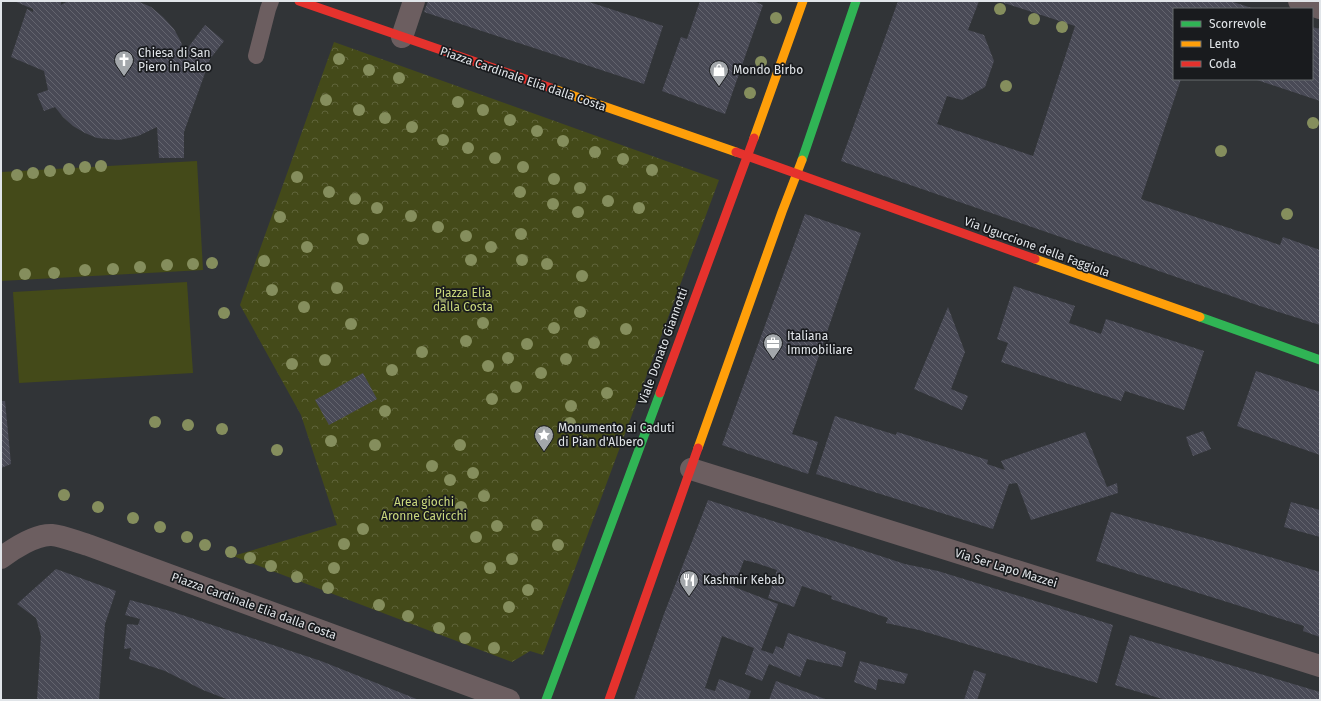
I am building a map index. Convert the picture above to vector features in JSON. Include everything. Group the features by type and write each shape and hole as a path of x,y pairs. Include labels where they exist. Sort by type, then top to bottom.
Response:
{"street":[{"name":"Piazza Cardinale Elia dalla Costa","path":"299,1 747,156"},
{"path":"402,37 414,1"},
{"name":"Viale Donato Giannotti","path":"546,700 803,1"},
{"path":"609,700 782,212 798,175 856,1"},
{"path":"1298,1 1320,8"},
{"name":"Via Uguccione della Faggiola","path":"747,156 1320,360"},
{"name":"Via Ser Lapo Mazzei","path":"691,470 1320,666"},
{"name":"Piazza Cardinale Elia dalla Costa","path":"1,558 25,543 40,537 52,535 88,545 509,700"}],"lane":[{"path":"256,56 271,1"}],"green space":[{"name":"Piazza Elia dalla Costa","path":"334,42 719,180 543,655 530,651 512,662 233,556 337,525 301,415 240,305"},
{"path":"197,161 203,270 1,281 1,172"},
{"path":"187,282 193,373 19,383 13,292"}],"building":[{"name":"Chiesa di San Piero in Palco","path":"14,1 61,1 61,5 68,1 137,1 151,7 174,29 181,42 185,55 190,45 205,25 224,41 210,59 184,132 184,158 159,158 157,127 138,136 119,140 97,138 73,126 55,107 44,111 37,94 48,90 44,71 11,57 27,9 33,12 33,9"},
{"path":"428,1 586,1 663,26 644,84 424,12"},
{"path":"700,1 753,1 763,5 725,114 662,91 681,37 687,39"},
{"path":"898,1 979,1 968,30 984,35 994,61 985,87 962,100 947,96 937,124 1033,156 1075,26 998,1 1230,1 1252,8 1173,8 1173,80 1181,80 1141,199 1280,245 1283,237 1320,250 1320,325 1260,306 841,161"},
{"path":"1313,27 1320,29 1320,101 1257,80 1313,80"},
{"path":"805,214 861,233 792,434 818,442 808,474 722,445"},
{"path":"1014,286 1075,306 1069,323 1101,334 1106,319 1204,351 1184,410 1125,391 1121,401 1001,362 1008,343 997,339"},
{"path":"948,307 965,352 951,389 968,396 962,410 914,389"},
{"path":"1256,371 1320,392 1320,455 1237,426"},
{"path":"363,373 377,399 329,425 315,400"},
{"path":"1,401 5,401 11,464 1,468"},
{"path":"835,416 896,435 897,432 988,460 987,464 1005,470 1001,461 1085,432 1107,487 1117,483 1118,493 1031,520 1017,483 1009,484 993,529 816,474"},
{"path":"1203,431 1211,449 1193,456 1186,437"},
{"path":"708,500 905,564 938,571 1113,625 1097,683 919,630 886,623 888,618 831,599 832,596 802,586 794,607 768,598 777,570 744,560 734,587 778,604 761,650 773,654 776,646 783,649 788,633 846,652 842,667 807,659 800,677 769,664 762,681 745,674 754,648 722,636 705,688 715,691 719,679 751,691 748,700 634,700 664,614"},
{"path":"1291,502 1320,510 1320,537 1284,527"},
{"path":"1111,512 1320,572 1320,637 1303,631 1304,626 1096,561"},
{"path":"56,569 116,591 105,624 99,700 37,700 41,636 36,618 17,604"},
{"path":"130,600 170,611 321,661 419,700 229,700 203,690 165,671 129,659 131,648 124,649 127,624 138,625 140,619 125,615"},
{"path":"1130,635 1320,692 1320,700 1166,700 1115,685"},
{"path":"860,661 908,674 904,684 878,679 876,690 854,682"},
{"path":"974,670 986,674 977,700 964,700"},
{"path":"776,681 825,699 769,700"}],"traffic: fast":[{"path":"802,160 856,1"},
{"path":"1200,317 1320,360"},
{"path":"546,700 660,393"}],"traffic: slow":[{"path":"754,138 803,1"},
{"path":"554,89 736,152"},
{"path":"698,448 802,160"},
{"path":"1035,259 1200,317"}],"traffic: jam":[{"path":"299,1 554,89"},
{"path":"660,393 754,138"},
{"path":"736,152 1035,259"},
{"path":"609,700 698,448"}],"place":[{"name":"Chiesa di San Piero in Palco","path":"124,77"},
{"name":"Mondo Birbo","path":"719,87"},
{"name":"Italiana Immobiliare","path":"773,360"},
{"name":"Monumento ai Caduti di Pian d'Albero","path":"544,452"},
{"name":"Kashmir Kebab","path":"689,597"}],"park label":[{"name":"Area giochi Aronne Cavicchi","path":"424,509"}]}
